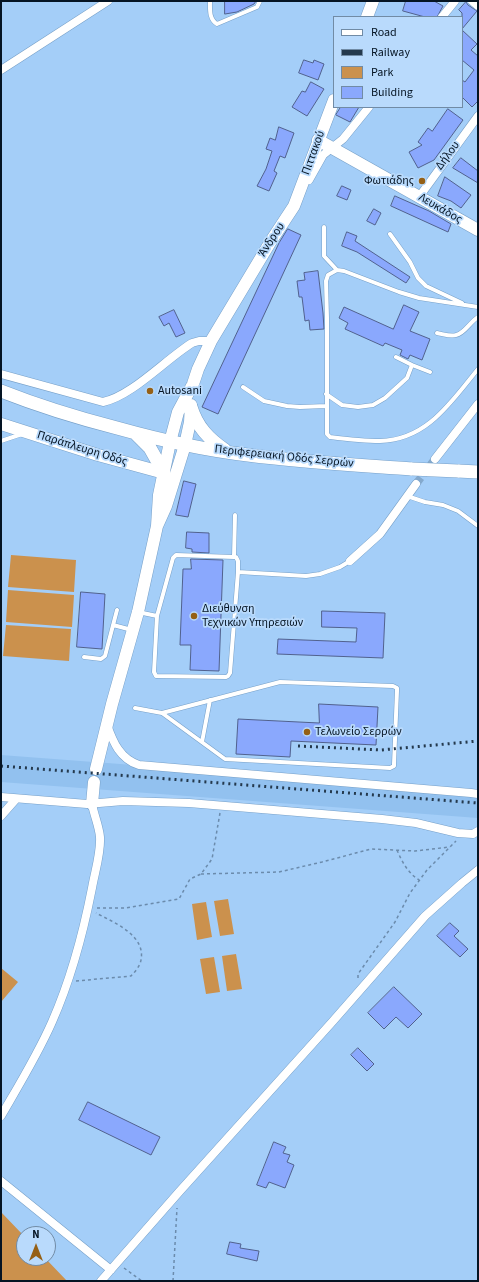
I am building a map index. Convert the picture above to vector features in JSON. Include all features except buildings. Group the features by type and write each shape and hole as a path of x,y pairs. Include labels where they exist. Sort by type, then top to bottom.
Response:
{"main road":[{"name":"Περιφερειακή Οδός Σερρών","path":"1,391 23,400 67,414 134,433 170,442 228,452 268,458 412,469 478,472"},
{"path":"191,407 194,418 200,428 217,445 228,452"},
{"path":"134,433 150,448 164,473"}],"street":[{"path":"1,70 108,1"},
{"path":"367,16 373,1"},
{"path":"443,16 455,1"},
{"path":"472,1 478,6"},
{"name":"Πιττακού","path":"294,206 333,102"},
{"name":"Άνδρου","path":"158,526 158,504 170,442 178,412 211,341 320,161 331,148 343,139 368,108"},
{"name":"Δήλου","path":"419,196 478,116"},
{"name":"Λευκάδος","path":"318,140 478,230"},
{"path":"1,374 103,402 130,390 192,343 199,341 211,341"},
{"path":"96,769 138,612 158,526 166,506 185,444 190,422 192,384"},
{"path":"435,459 478,404"},
{"name":"Παράπλευρη Οδός","path":"1,424 98,455 164,473"},
{"path":"350,561 380,534 416,484"},
{"path":"107,724 119,751 131,762 139,765 478,794"},
{"path":"1,1116 43,1041 68,982 80,941 88,908 100,840 99,829 92,804 94,782"},
{"path":"1,797 92,804 124,801 189,803 382,819 416,823 462,834 474,834 478,831"},
{"path":"1,816 16,799"},
{"path":"102,1281 179,1192 359,992 425,916 478,870"},
{"path":"1,1181 114,1267"}],"lane":[{"path":"210,1 210,15 217,24 256,7 260,1"},
{"path":"324,227 324,256 337,270"},
{"path":"390,234 410,262 418,278 426,286 466,305"},
{"path":"478,307 418,298 344,271 337,270 328,274 326,281 327,434 328,436 380,441 398,438 421,429 431,422 444,409 478,369"},
{"path":"437,333 455,336 462,333 466,327 478,317"},
{"path":"396,357 430,372"},
{"path":"326,394 342,405 358,407 373,405 385,398 407,378 412,365"},
{"path":"243,387 264,401 272,403 300,407 326,406"},
{"path":"1,441 26,433"},
{"path":"407,496 425,502 443,505 458,511 478,526"},
{"path":"234,557 235,515"},
{"path":"176,555 234,557 236,557 238,561 238,572 230,673 228,676 156,676 154,672 157,616 173,558 176,555"},
{"path":"238,572 306,576 320,574 340,567 350,561"},
{"path":"84,657 101,658 105,656 117,610"},
{"path":"138,612 157,616"},
{"path":"113,625 133,630"},
{"path":"135,708 162,713 225,759 390,768 394,766 398,691 395,687 280,682 162,713"},
{"path":"202,742 210,700"}],"path":[{"path":"201,874 212,859 221,806"},
{"path":"359,992 358,974 395,922 410,893 427,870 462,834"},
{"path":"88,908 126,908 179,899 190,879 201,874 279,872 371,849 415,851 450,848"},
{"path":"397,850 403,864 419,881"},
{"path":"68,982 132,976 141,960 141,951 137,940 133,935 121,926 88,908"},
{"path":"173,1281 173,1256 179,1192"},
{"path":"114,1267 142,1281"}],"shaded area":[{"path":"1,755 478,791 478,818 1,782"}],"green space":[{"path":"11,555 76,560 74,592 8,587"},
{"path":"8,590 74,595 72,627 6,622"},
{"path":"6,625 71,629 69,661 3,656"},
{"path":"228,899 234,934 220,936 214,901"},
{"path":"206,902 212,937 197,940 192,904"},
{"path":"236,954 242,989 227,991 222,956"},
{"path":"214,957 220,992 206,994 200,959"},
{"path":"1,968 18,982 1,1002"},
{"path":"1,1212 16,1228 16,1266 53,1266 67,1281 1,1281"}],"tunnel":[{"path":"416,484 435,459"}],"railway":[{"path":"298,746 381,750 478,741"},
{"path":"1,766 478,803"}],"place":[{"name":"Φωτιάδης","path":"422,181"},
{"name":"Autosani","path":"150,391"},
{"name":"Διεύθυνση Τεχνικών Υπηρεσιών","path":"194,616"},
{"name":"Τελωνείο Σερρών","path":"307,732"}]}
